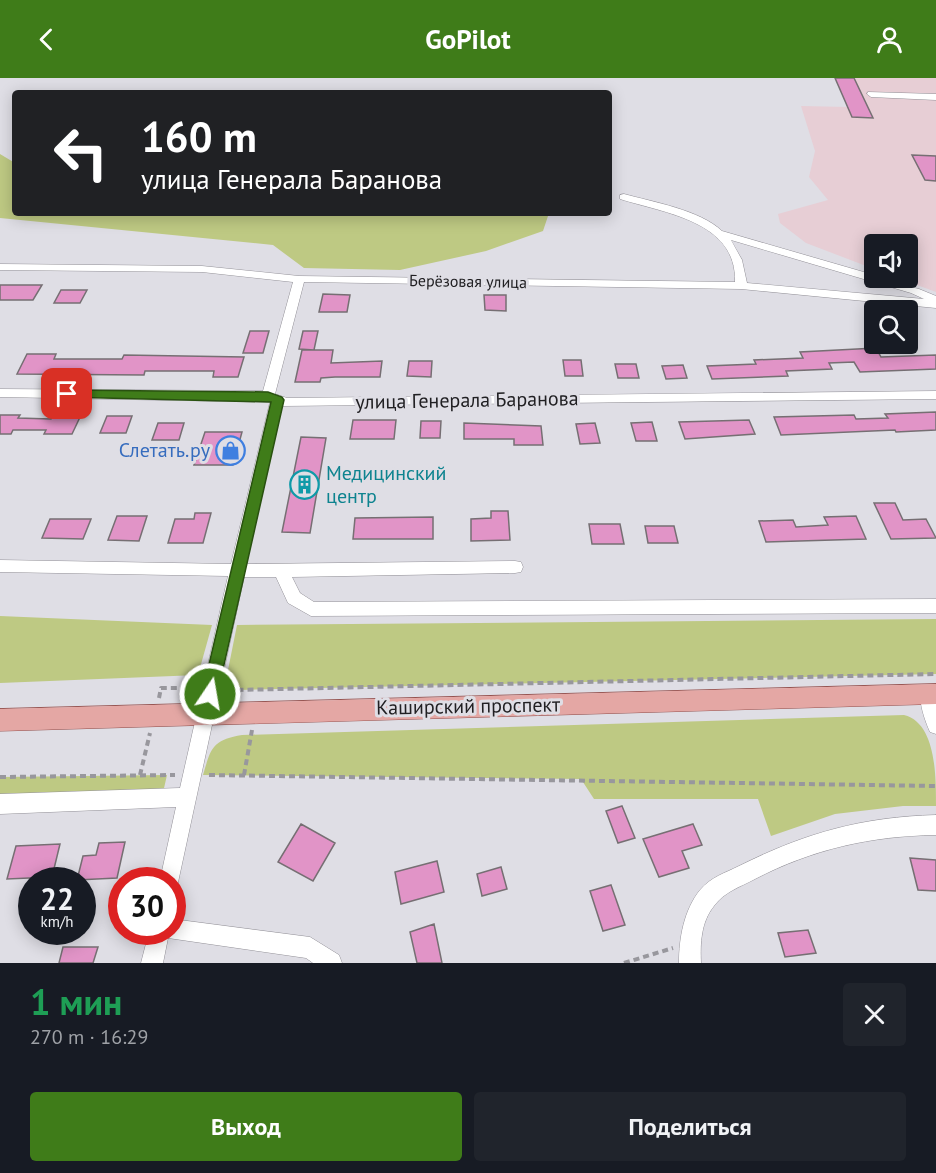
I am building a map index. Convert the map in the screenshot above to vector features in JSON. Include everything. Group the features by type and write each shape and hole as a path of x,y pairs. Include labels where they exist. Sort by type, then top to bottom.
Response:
{"main road":[{"name":"Каширский проспект","path":"0,720 933,687"}],"street":[{"path":"871,94 936,97"},
{"path":"624,197 706,224 719,233 915,291 936,302"},
{"path":"719,233 743,273 741,285"},
{"name":"Берёзовая улица","path":"0,267 202,269 298,279 741,285 936,302"},
{"path":"173,867 298,279"},
{"name":"улица Генерала Баранова","path":"0,393 273,398 286,403 936,395"},
{"path":"0,566 237,571 515,567"},
{"path":"281,571 294,598 311,609 936,606"},
{"path":"933,687 936,726"},
{"path":"0,804 188,797"},
{"path":"690,963 689,942 697,916 714,890 776,856 842,834 903,825 936,825"},
{"path":"186,931 310,948 331,963"},
{"path":"152,963 156,945"}],"path":[{"path":"226,680 228,687 237,690 933,687"},
{"path":"0,777 193,775 936,786"},
{"path":"624,963 689,942"}],"shaded area":[{"path":"835,78 936,78 936,292 918,285 918,234 864,234 864,265 806,243 780,223 778,214 828,200 809,177 815,151 801,106 848,107"}],"green space":[{"path":"0,154 12,161 12,216 548,216 543,231 486,251 400,270 304,268 273,245 0,218"},
{"path":"0,616 212,625 198,675 0,683"},
{"path":"936,619 936,674 237,690 228,687 226,680 237,625"},
{"path":"904,715 915,720 928,739 936,780 936,806 903,806 835,814 771,836 758,799 594,799 581,779 203,775 214,747 224,740 242,735"},
{"path":"167,775 162,797 0,804 0,777"}],"building":[{"path":"835,78 854,78 873,118 852,117"},
{"path":"912,155 936,156 936,181 925,180"},
{"path":"0,285 42,285 33,300 0,300"},
{"path":"61,290 87,290 80,303 54,303"},
{"path":"323,294 350,295 347,312 319,312"},
{"path":"484,295 506,295 506,311 485,310"},
{"path":"250,331 269,331 263,353 243,353"},
{"path":"303,331 318,331 314,350 299,349"},
{"path":"864,349 864,354 879,354 881,357 936,355 936,369 860,372 854,362 829,363 832,369 786,371 788,376 712,379 707,366 756,364 754,360 803,358 800,352"},
{"path":"302,350 333,350 331,363 382,361 380,377 335,377 321,378 320,382 295,382"},
{"path":"27,354 56,354 54,359 122,359 124,355 244,357 238,377 213,377 214,371 145,371 144,375 17,374"},
{"path":"563,360 581,360 583,376 565,376"},
{"path":"409,361 432,361 431,377 407,376"},
{"path":"615,364 636,364 639,378 618,378"},
{"path":"683,365 687,378 666,379 662,366"},
{"path":"936,412 936,430 896,432 895,430 781,435 774,417 854,415 856,419 888,418 885,414"},
{"path":"53,414 81,415 72,434 44,434 46,430 13,430 11,434 0,434 0,415 51,419"},
{"path":"107,416 132,416 126,433 100,433"},
{"path":"353,420 396,420 394,439 350,439"},
{"path":"749,420 755,434 685,439 679,422"},
{"path":"421,421 441,421 440,438 420,438"},
{"path":"652,422 657,441 636,441 631,423"},
{"path":"158,423 184,423 179,440 152,440"},
{"path":"464,423 541,426 543,445 514,445 514,439 464,439"},
{"path":"595,423 600,443 580,444 576,424"},
{"path":"205,432 242,432 233,465 194,465"},
{"name":"Медицинский центр","path":"301,437 326,438 310,533 282,532"},
{"path":"874,503 895,503 903,520 926,519 936,538 891,539"},
{"path":"491,511 508,511 510,540 471,541 471,519 491,518"},
{"path":"195,513 211,513 203,543 168,543 175,519 194,519"},
{"path":"117,516 147,516 139,541 108,540"},
{"path":"856,516 866,539 766,542 759,521 793,520 796,527 828,525 824,517"},
{"path":"433,517 433,539 353,539 355,518"},
{"path":"50,519 91,519 83,539 42,538"},
{"path":"589,524 620,524 624,544 592,544"},
{"path":"645,526 674,526 678,543 648,543"},
{"path":"622,806 635,838 618,843 606,811"},
{"path":"301,824 335,843 313,881 278,862"},
{"path":"693,824 702,845 682,851 689,868 659,877 643,839"},
{"path":"125,842 119,867 108,867 108,878 96,879 96,867 80,867 83,856 96,855 99,843"},
{"path":"60,844 54,867 18,867 18,879 7,879 16,846"},
{"path":"910,858 936,860 936,891 918,890"},
{"path":"437,861 444,892 401,904 395,872"},
{"path":"501,867 507,889 482,896 477,874"},
{"path":"611,885 625,925 603,931 590,891"},
{"path":"434,924 442,963 417,963 410,932"},
{"path":"808,930 816,953 785,957 778,933"},
{"path":"63,947 98,947 93,963 59,963"}],"place":[{"name":"Слетать.ру","path":"231,450"},
{"name":"Медицинский центр","path":"305,485"}],"route":[{"path":"67,394 268,396 278,400 210,694"}]}
